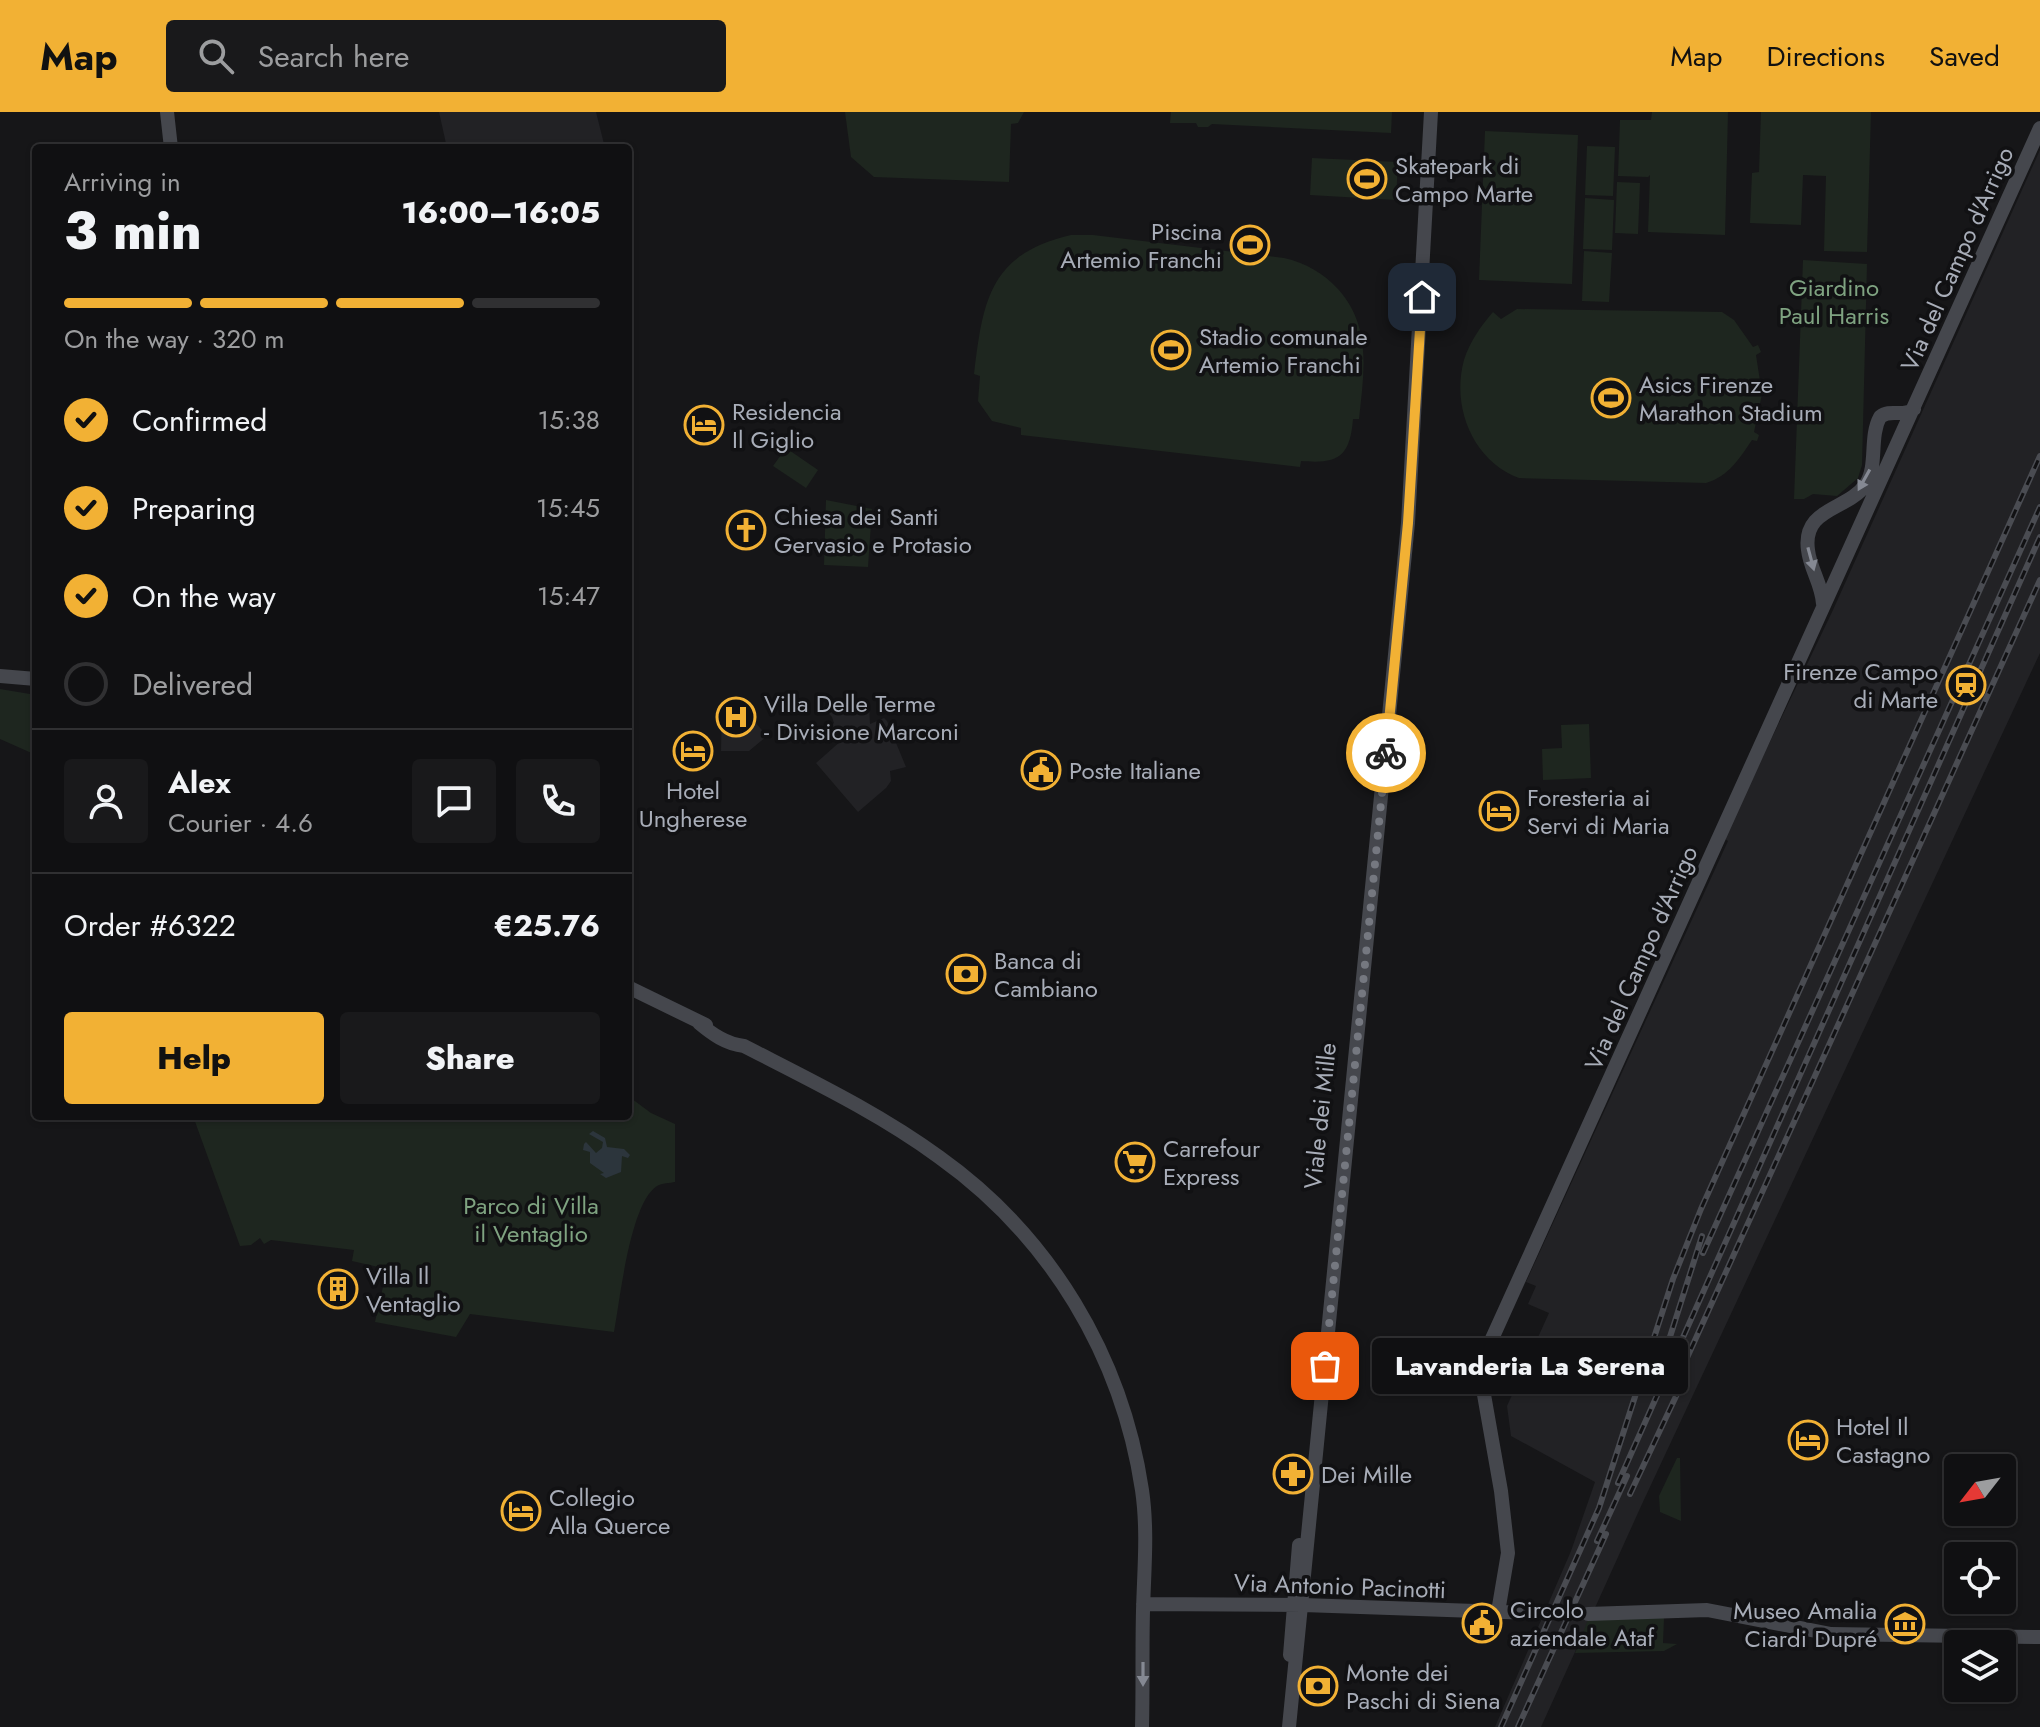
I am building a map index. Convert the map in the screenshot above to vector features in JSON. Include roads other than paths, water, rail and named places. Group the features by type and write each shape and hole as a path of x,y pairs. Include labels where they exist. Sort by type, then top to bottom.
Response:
{"street":[{"path":"167,112 171,144"},
{"name":"Viale dei Mille","path":"1289,1727 1400,524 1409,505 1431,112"},
{"name":"Via del Campo d'Arrigo","path":"1498,1612 1508,1553 1488,1419 1486,1371 1499,1325 2040,128"},
{"name":"Via del Campo d'Arrigo","path":"1895,413 1905,414 1914,409"},
{"path":"1823,608 1820,585 1808,551 1810,529 1820,514 1862,488 1870,475 1876,424 1883,414 1895,413 1903,420 1904,431"},
{"path":"0,669 18,676"},
{"path":"0,676 32,678"},
{"path":"632,989 699,1023 721,1030 744,1046 882,1120 939,1157 996,1203 1055,1271 1102,1354 1132,1439 1145,1523 1142,1727"},
{"name":"Via Antonio Pacinotti","path":"1143,1604 1298,1605 1536,1613"},
{"path":"1588,1614 1685,1610 1723,1613 1776,1626 1831,1634 2040,1637"}],"railway":[{"path":"1501,1727 1599,1508 1673,1279 1701,1209 2040,456"},
{"path":"1703,1253 2040,507"},
{"path":"1618,1483 2040,537"},
{"path":"1676,1382 2040,580"},
{"path":"1662,1362 1702,1236"},
{"path":"1630,1494 1686,1375"},
{"path":"1597,1541 1627,1476"},
{"path":"1518,1727 1606,1534"}],"place":[{"name":"Skatepark di Campo Marte","path":"1367,179"},
{"name":"Piscina Artemio Franchi","path":"1250,245"},
{"name":"Stadio comunale Artemio Franchi","path":"1171,350"},
{"name":"Asics Firenze Marathon Stadium","path":"1611,398"},
{"name":"Residencia Il Giglio","path":"704,425"},
{"name":"Chiesa dei Santi Gervasio e Protasio","path":"746,530"},
{"name":"Firenze Campo di Marte","path":"1966,685"},
{"name":"Villa Delle Terme - Divisione Marconi","path":"736,717"},
{"name":"Hotel Ungherese","path":"693,751"},
{"name":"Poste Italiane","path":"1041,770"},
{"name":"Foresteria ai Servi di Maria","path":"1499,811"},
{"name":"Banca di Cambiano","path":"966,974"},
{"name":"Carrefour Express","path":"1135,1162"},
{"name":"Villa Il Ventaglio","path":"338,1289"},
{"name":"Lavanderia La Serena","path":"1325,1366"},
{"name":"Hotel Il Castagno","path":"1808,1440"},
{"name":"Dei Mille","path":"1293,1474"},
{"name":"Collegio Alla Querce","path":"521,1511"},
{"name":"Circolo aziendale Ataf","path":"1482,1623"},
{"name":"Museo Amalia Ciardi Dupré","path":"1905,1624"},
{"name":"Monte dei Paschi di Siena","path":"1318,1686"}],"park label":[{"name":"Giardino Paul Harris","path":"1834,301"},
{"name":"Parco di Villa il Ventaglio","path":"531,1219"}]}
